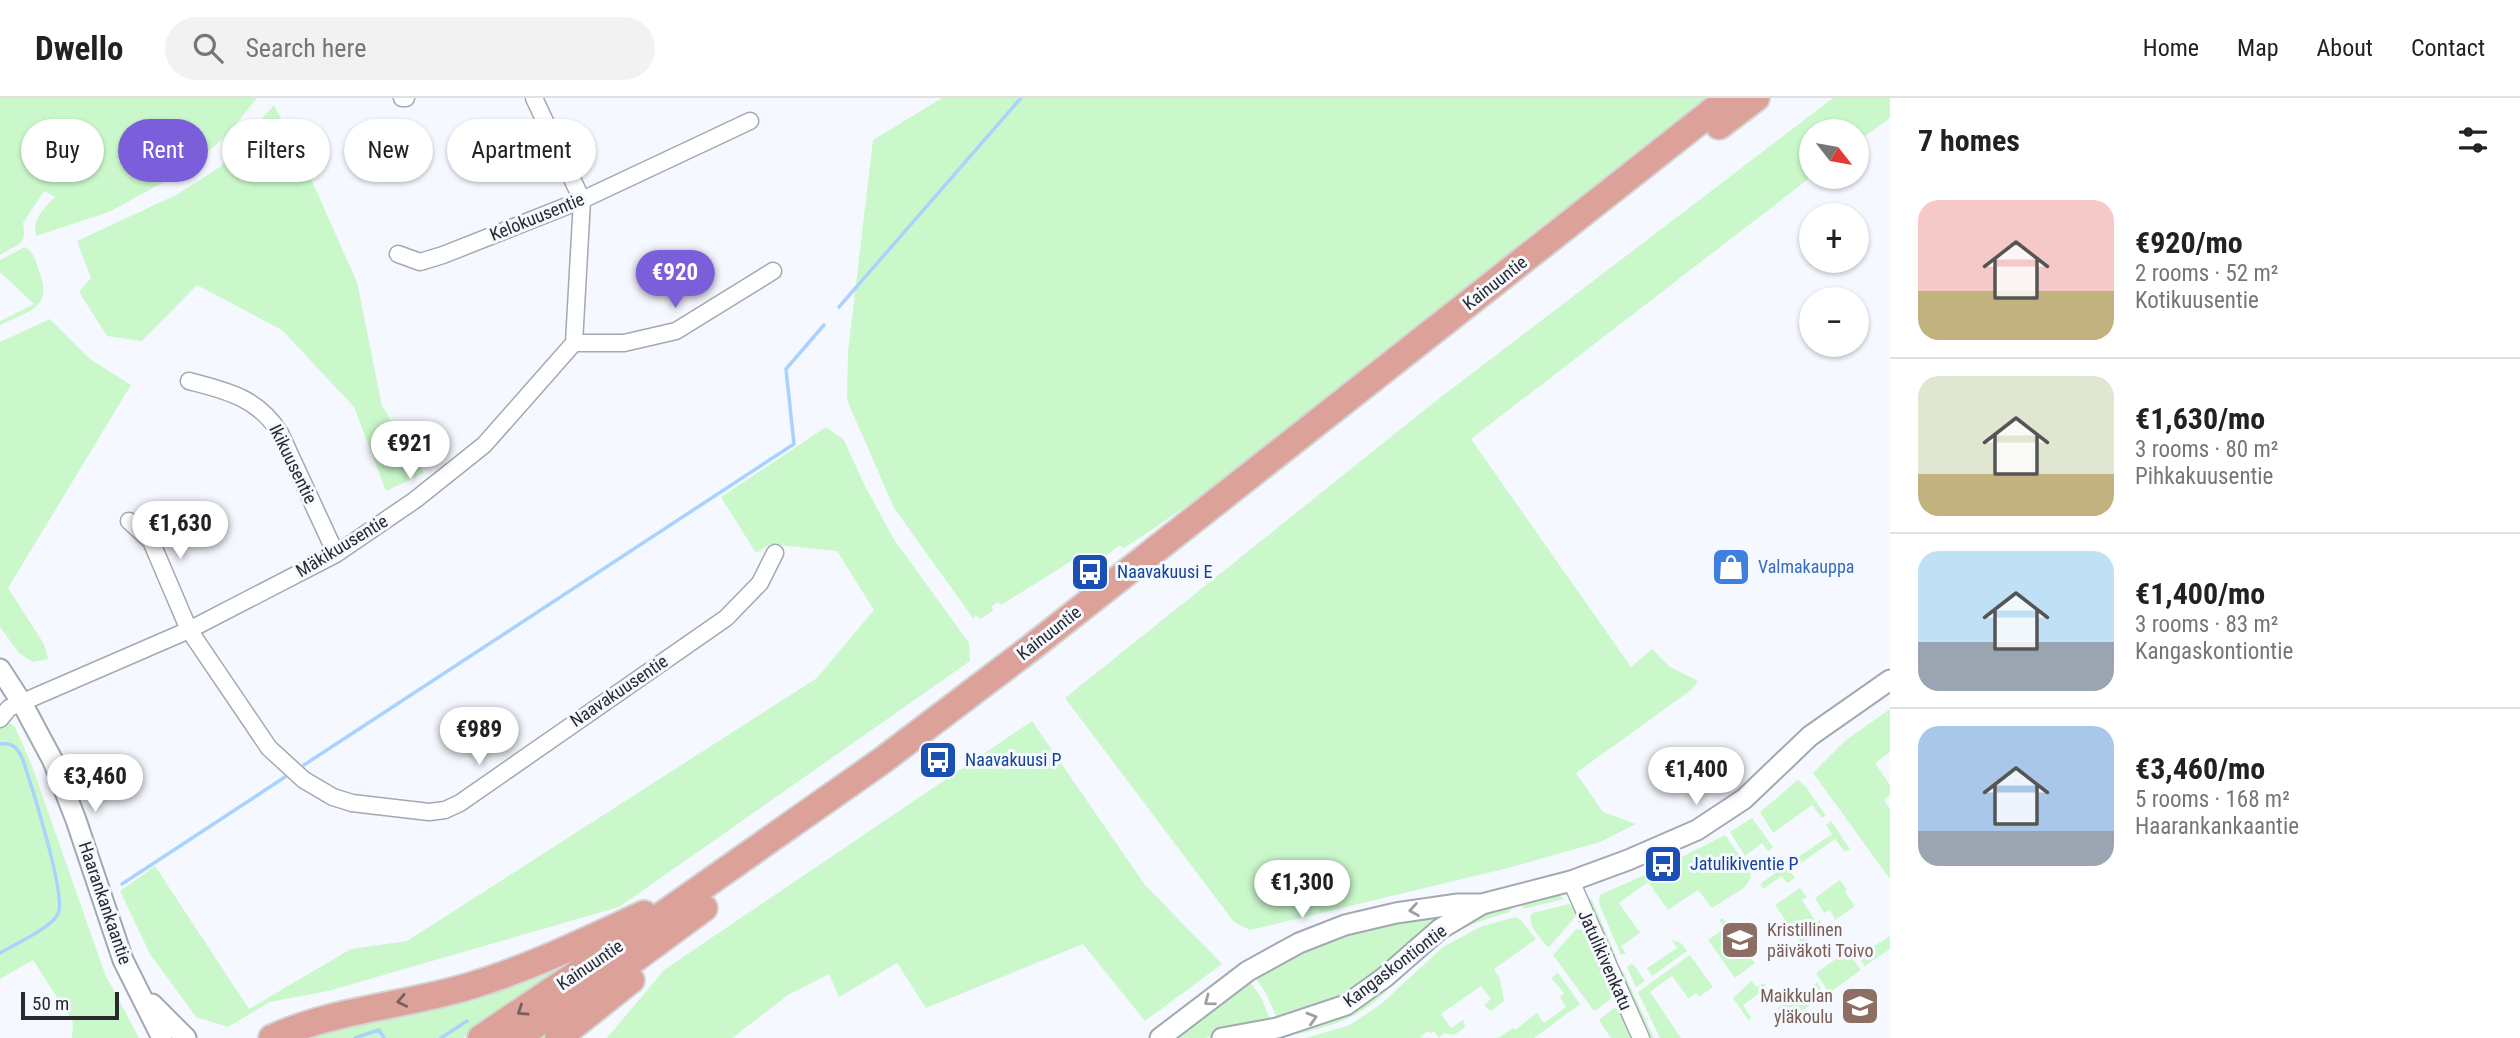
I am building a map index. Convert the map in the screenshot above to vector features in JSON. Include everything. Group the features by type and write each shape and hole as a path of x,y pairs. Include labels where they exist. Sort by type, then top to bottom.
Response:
{"highway":[{"name":"Kainuuntie","path":"516,1038 636,958 714,890 1032,647 1729,98"},
{"name":"Kainuuntie","path":"481,1038 714,890 919,751 1044,657 1756,98"},
{"path":"272,1038 338,1015 468,987 504,975 714,890"},
{"path":"558,1038 664,954 714,890"}],"street":[{"path":"534,98 582,200 574,343 624,343 676,331 773,271"},
{"name":"Kelokuusentie","path":"398,254 420,262 582,200 750,121"},
{"name":"Mäkikuusentie","path":"0,719 9,708 189,630 336,554 415,500 484,446 574,343"},
{"name":"Ikikuusentie","path":"189,381 224,390 248,401 268,415 280,433 336,554"},
{"name":"Naavakuusentie","path":"129,521 151,541 189,630 269,748 304,780 333,797 352,803 429,813 460,803 726,618 760,583 775,554"},
{"name":"Haarankankaantie","path":"0,668 53,761 76,820 123,960 162,1038"},
{"name":"Kangaskontiontie","path":"1160,1038 1248,971 1299,943 1345,925 1396,913 1458,904 1482,904 1571,881 1697,830 1744,799 1810,736 1890,680"},
{"name":"Jatulikivenkatu","path":"1571,881 1641,1038"},
{"name":"Kangaskontiontie","path":"1222,1038 1276,1028 1346,1005 1385,977 1440,929 1482,904"},
{"name":"Haarankankaantie","path":"137,987 186,1038"}],"green space":[{"path":"0,98 257,98 240,119 222,119 222,139 208,152 208,119 118,119 118,182 164,182 109,212 36,236 37,219 55,197 44,191 23,223 24,236 20,244 0,255"},
{"path":"942,98 1710,98 1545,224 1387,354 1373,361 1355,381 1212,488 1124,548 1119,546 1101,559 1083,557 1073,560 1001,605 998,602 992,606 993,611 980,619 976,615 973,618 894,508 847,400 848,352 873,140"},
{"path":"1833,98 1890,98 1890,118 1869,133 1869,119 1805,119"},
{"path":"274,105 281,119 262,119"},
{"path":"1799,124 1799,186 1471,439 1631,667 1652,649 1670,667 1698,681 1691,690 1576,773 1603,812 1636,824 1600,842 1508,868 1250,930 1234,922 1065,698 1432,404"},
{"path":"222,165 222,182 312,182 357,282 382,406 424,473 386,491 354,407 282,330 197,285 142,341 107,336 79,292 91,278 77,241 176,195 196,182 208,182 208,175"},
{"path":"25,247 34,257 43,283 41,301 29,312 0,325 0,321 34,304 0,272 0,260"},
{"path":"50,319 90,359 131,385 8,588 44,644 48,659 33,662 19,653 0,627 0,342"},
{"path":"826,427 844,440 893,538 969,643 970,661 619,907 328,991 270,1002 228,1027 196,1017 150,954 120,891 155,866 249,1009 351,949 407,941 817,678 874,610 837,551 770,544 756,553 721,497"},
{"path":"1890,709 1890,752 1875,763 1890,785 1890,795 1884,800 1890,809 1890,879 1813,773 1846,740"},
{"path":"7,721 15,727 32,766 105,974 139,1038 72,1038 73,1022 33,960 0,979 0,726"},
{"path":"1032,721 1145,885 1222,964 1145,1021 1083,944 926,1008 897,963 839,997 829,974 788,995 732,1038 607,1038 664,970"},
{"path":"1798,780 1826,816 1822,818 1812,805 1773,833 1760,812"},
{"path":"1752,818 1773,847 1768,851 1762,843 1745,856 1730,832"},
{"path":"1831,821 1850,849 1845,852 1835,839 1798,865 1794,860 1832,834 1826,825"},
{"path":"1725,835 1749,869 1751,878 1744,888 1712,908 1698,890 1668,910 1648,882 1619,903 1640,933 1621,946 1626,953 1621,955 1599,903 1600,895 1649,873 1651,878 1660,874 1658,869"},
{"path":"1781,859 1795,878 1787,883 1782,876 1763,889 1760,884 1778,871 1774,864"},
{"path":"1840,880 1855,906 1835,920 1830,910 1824,913 1815,898"},
{"path":"1800,888 1807,897 1802,900 1816,922 1819,920 1825,927 1802,944 1775,905"},
{"path":"1551,896 1565,899 1523,909 1522,903"},
{"path":"1587,900 1592,900 1616,956 1613,958"},
{"path":"1569,904 1576,916 1549,947 1532,926 1532,913"},
{"path":"1511,906 1510,912 1474,924 1440,942 1363,1010 1336,1023 1286,1037 1284,1035 1427,944 1477,916"},
{"path":"1462,910 1360,991 1279,1023 1266,993 1253,975 1347,930"},
{"path":"1515,917 1521,920 1536,939 1494,969 1500,979 1504,1001 1491,1011 1484,1005 1491,999 1481,986 1441,1014 1451,1028 1463,1020 1464,1028 1454,1035 1444,1033 1439,1038 1434,1031 1428,1031 1422,1038 1306,1038 1350,1025 1381,1004 1443,947 1480,927"},
{"path":"1723,918 1755,963 1735,978 1708,940 1725,928 1719,920"},
{"path":"1576,929 1585,930 1613,992 1610,1000 1594,1011 1553,955"},
{"path":"620,933 463,1038 283,1038"},
{"path":"1890,936 1890,949 1865,966 1858,956"},
{"path":"1672,940 1681,943 1687,951 1652,976 1647,968 1677,948"},
{"path":"1847,951 1861,970 1829,993 1816,973"},
{"path":"1690,955 1713,987 1699,997 1696,993 1689,999 1672,976 1650,992 1681,1038 1660,1038 1638,992"},
{"path":"1631,964 1645,981 1636,987 1627,967"},
{"path":"1623,971 1654,1038 1648,1038 1620,973"},
{"path":"1558,973 1580,1004 1534,1038 1498,1038 1513,1028 1515,1030 1537,1013 1544,1023 1566,1007 1560,997 1564,993 1551,978"},
{"path":"1248,979 1261,997 1272,1024 1205,1038 1164,1038"},
{"path":"1751,981 1757,987 1764,983 1767,988 1743,1005 1751,1017 1749,1021 1733,998"},
{"path":"1817,982 1823,992 1821,997 1780,1027 1774,1019 1781,1014 1777,1008 1789,1000 1794,1006 1804,999 1807,1002 1812,999 1809,995 1816,990 1813,985"},
{"path":"1614,1008 1621,1010 1635,1038 1611,1038 1599,1020"}],"waterway":[{"path":"839,307 1021,98"},
{"path":"304,765 794,444 786,369 824,325"},
{"path":"0,744 15,747 23,760 47,840 59,903 58,914 48,925 0,953"},
{"path":"122,884 285,777"},
{"path":"441,1038 467,1021"},
{"path":"355,1038 379,1030 384,1038"}],"place":[{"name":"Valmakauppa","path":"1731,567"},
{"name":"Naavakuusi E","path":"1090,572"},
{"name":"Naavakuusi P","path":"938,760"},
{"name":"Jatulikiventie P","path":"1663,864"},
{"name":"Kristillinen päiväkoti Toivo","path":"1740,940"},
{"name":"Maikkulan yläkoulu","path":"1860,1006"}]}
